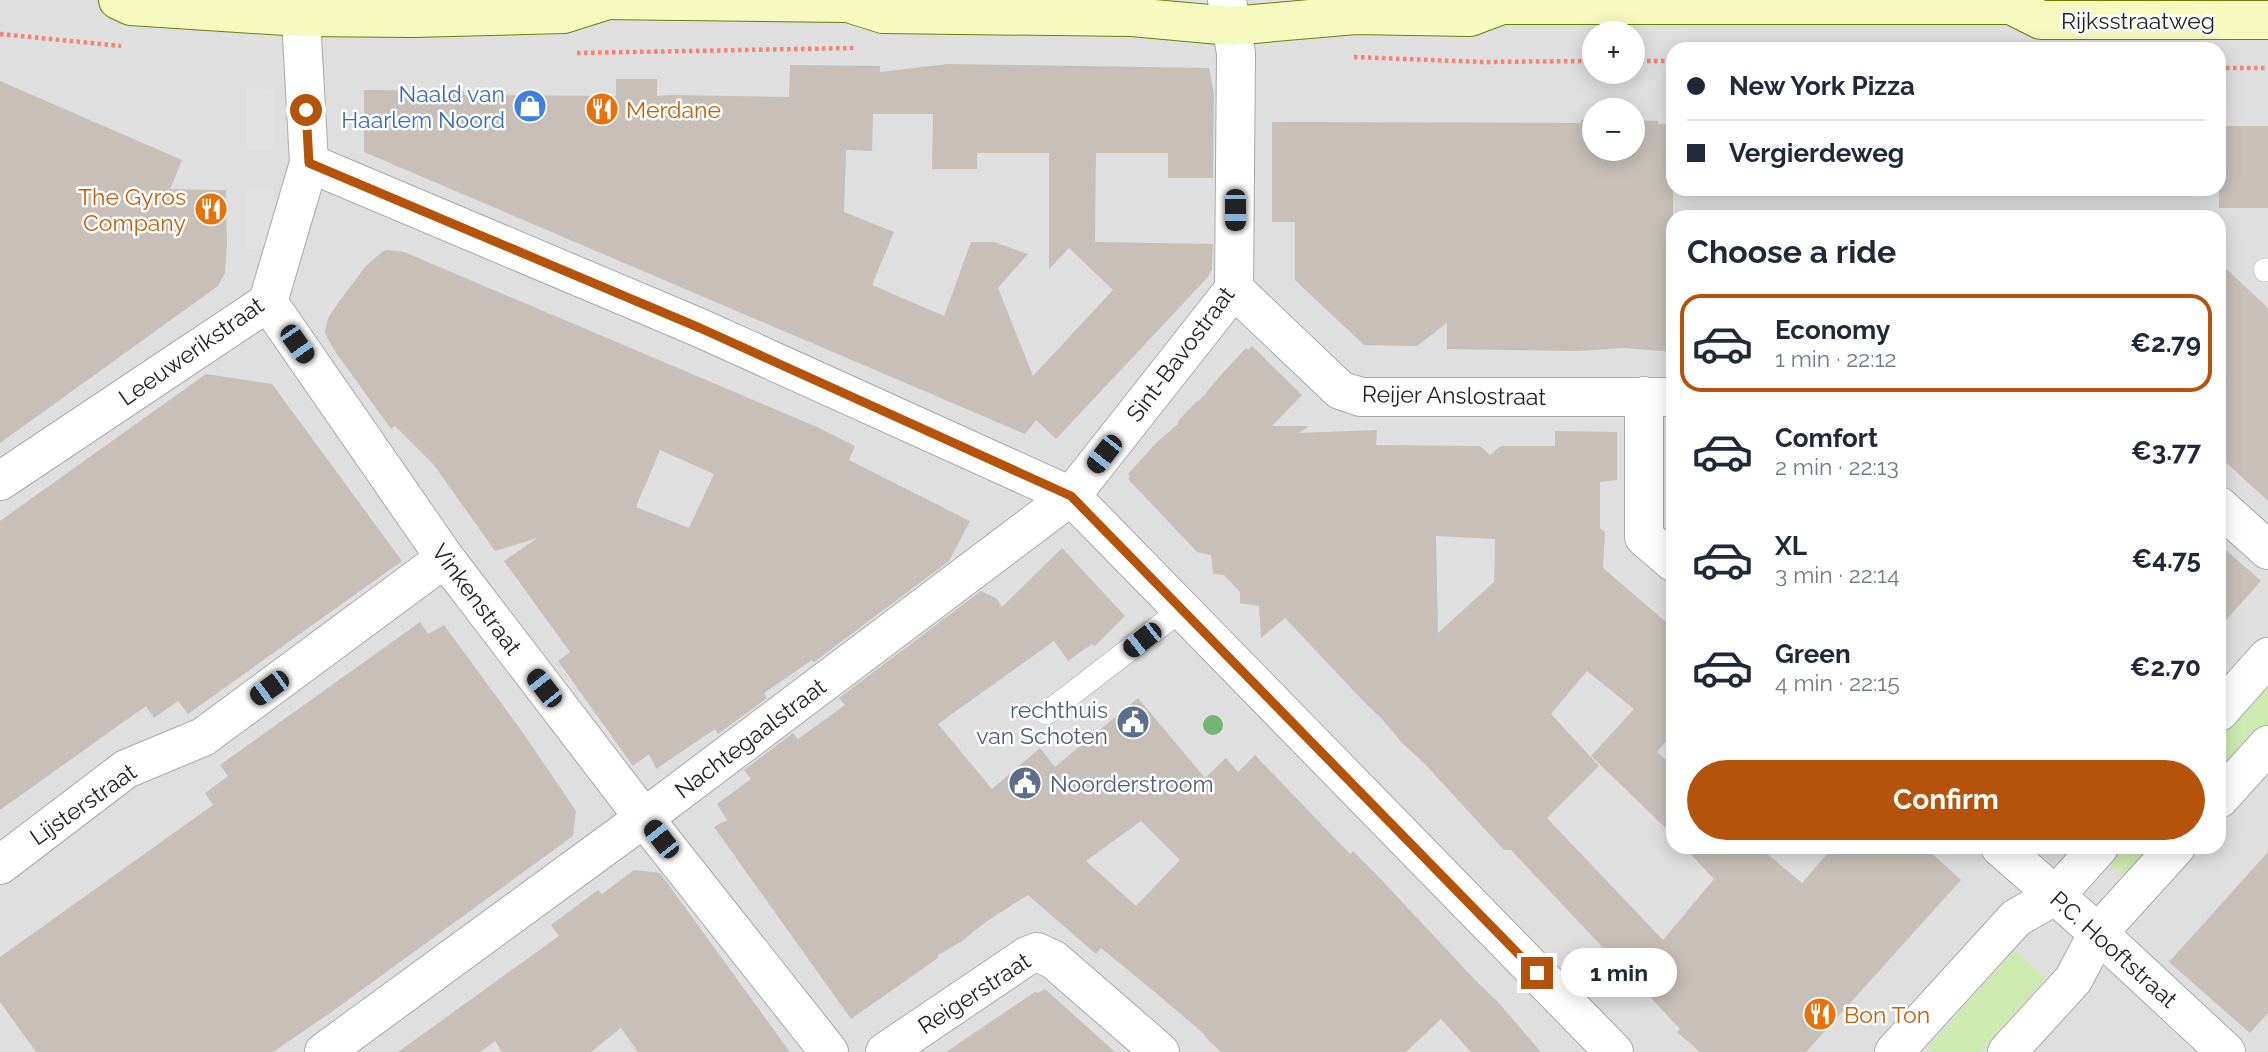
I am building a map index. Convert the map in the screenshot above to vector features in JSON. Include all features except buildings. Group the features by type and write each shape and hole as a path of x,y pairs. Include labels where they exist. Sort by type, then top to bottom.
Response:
{"main road":[{"name":"Rijksstraatweg","path":"118,0 131,6 300,8 413,18 564,14 602,1 855,2 883,14 1132,17 1229,13 1470,17 1495,3 2015,2 2041,20 2268,20"}],"street":[{"name":"Leeuwerikstraat","path":"0,481 268,302 309,163 300,8"},
{"name":"Sint-Bavostraat","path":"1071,496 1234,289 1236,53 1229,13"},
{"path":"309,163 700,328 1071,496 1614,1052"},
{"name":"Reijer Anslostraat","path":"1234,289 1340,390 1361,397 1659,397"},
{"name":"Vinkenstraat","path":"268,302 445,558 644,818 829,1052"},
{"path":"1659,397 1644,537 1666,556"},
{"name":"Nachtegaalstraat","path":"324,1052 644,818 1071,496"},
{"path":"2226,512 2268,550"},
{"name":"Lijsterstraat","path":"0,865 126,769 203,737 445,558"},
{"path":"2226,704 2268,657"},
{"path":"2226,791 2268,745"},
{"name":"P.C. Hooftstraat","path":"2008,854 2226,1052"},
{"path":"1894,1052 2016,918 2056,895 2093,854"},
{"path":"2007,1052 2073,980 2098,933 2170,854"},
{"name":"Reigerstraat","path":"885,1052 1027,956 1038,952 1054,960 1160,1052"}],"lane":[{"path":"1047,713 1182,609"}],"path":[{"path":"1645,61 1666,61"},
{"path":"2226,68 2268,68"}],"shaded area":[{"path":"0,0 2268,0 2268,1052 0,1052"},
{"path":"247,88 275,89 275,149 247,149"},
{"path":"245,188 273,188 273,249 245,249"}],"green space":[{"path":"2268,667 2268,732 2226,779 2226,714"},
{"path":"2102,854 2160,854 2133,884 2100,856"},
{"path":"2015,950 2046,978 1980,1052 1933,1052 1928,1047"}],"place":[{"name":"Naald van Haarlem Noord","path":"530,106"},
{"name":"Merdane","path":"602,109"},
{"name":"The Gyros Company","path":"211,209"},
{"name":"rechthuis van Schoten","path":"1133,722"},
{"name":"Noorderstroom","path":"1025,783"},
{"name":"Bon Ton","path":"1820,1014"}],"route":[{"path":"306,110 309,163 700,328 1071,496 1537,973"}]}
